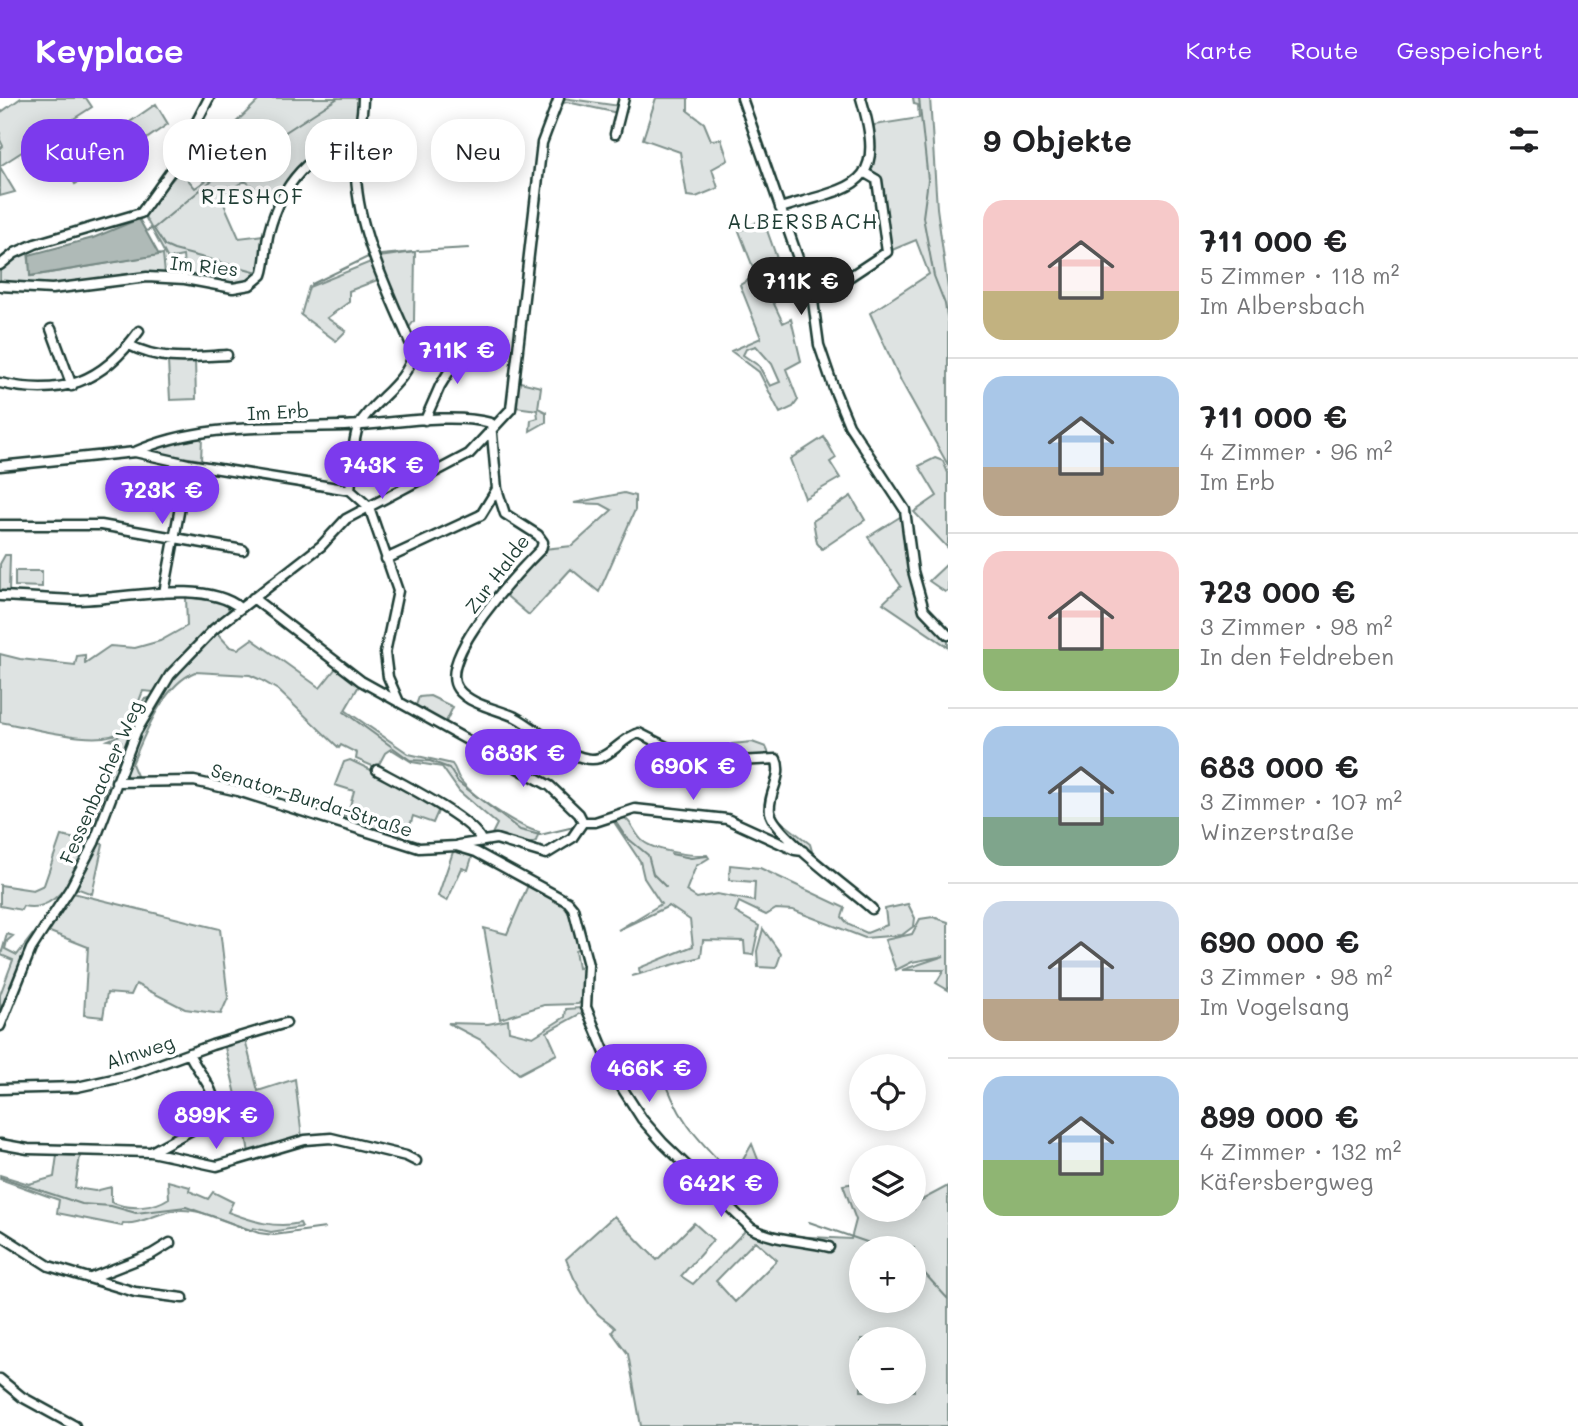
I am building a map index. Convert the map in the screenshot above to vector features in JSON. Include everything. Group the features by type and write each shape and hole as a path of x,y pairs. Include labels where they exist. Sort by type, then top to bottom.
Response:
{"street":[{"path":"0,265 15,253 35,244 141,213 172,171 209,98"},
{"path":"361,119 363,98"},
{"name":"Fessenbacher Weg","path":"0,1026 31,949 70,890 94,843 146,712 170,675 198,645 240,608 321,546 346,519 452,465 482,441 511,408 542,143 559,98"},
{"path":"615,134 624,98"},
{"path":"742,98 813,301 819,345 834,389 849,425 905,510 914,571 924,610 948,635"},
{"path":"780,208 847,188 865,173 872,151 861,98"},
{"name":"Im Ries","path":"0,286 52,289 147,277 185,279 233,288 250,285 262,275 271,226 292,182 305,165"},
{"path":"813,301 887,252 877,180 865,173"},
{"path":"349,490 359,425 402,378 411,366 414,352 366,229 359,182"},
{"path":"51,329 72,386"},
{"path":"0,383 52,389 72,386 101,371 129,345 139,331"},
{"path":"425,420 440,386 466,344"},
{"path":"129,345 147,354 167,358 228,355"},
{"name":"Im Erb","path":"135,452 164,441 246,429 425,420 485,421 493,426"},
{"name":"Zur Halde","path":"493,426 497,489 505,514 538,535 543,542 541,549 501,590 465,644 455,683 474,701 499,709 530,725 572,755 587,760 598,758 639,733 698,763 776,759 778,771 769,808 771,815 803,851"},
{"path":"0,466 135,452 188,464 349,490 369,507 398,591 385,653 388,677 399,702"},
{"path":"164,593 188,464"},
{"path":"386,559 481,515 497,489"},
{"path":"0,525 101,525 243,550"},
{"path":"0,596 78,600 164,593 223,597 240,608"},
{"path":"253,598 331,660 399,702 550,786 579,814 583,822"},
{"path":"377,770 426,794 440,808 472,829 481,840"},
{"name":"Senator-Burda-Straße","path":"116,782 194,781 238,790 419,848 456,846 481,840"},
{"path":"583,822 595,822 635,809 727,819 795,850 803,851 872,909"},
{"path":"481,840 496,839 546,855 572,838 583,822"},
{"path":"476,852 481,840"},
{"name":"Senator-Burda-Straße","path":"456,846 476,852 568,902 573,908 588,965 586,1007 590,1023 615,1076 642,1119 663,1143 751,1228 770,1237 807,1241 829,1247"},
{"name":"Almweg","path":"0,1089 77,1087 127,1076 189,1053 286,1023"},
{"path":"150,1152 210,1120 215,1113 209,1082 196,1069 189,1053"},
{"path":"0,1144 28,1149 150,1152 217,1166 305,1140 331,1138 406,1156 416,1161"},
{"path":"0,1235 49,1266 135,1292 183,1298"},
{"path":"90,1278 152,1254 170,1244"},
{"path":"0,1379 22,1398 75,1426"}],"shaded area":[{"path":"21,98 86,98 92,107 73,119 21,119 21,153 0,166 0,149 3,146 0,140 0,113"},
{"path":"261,98 359,98 357,119 305,119 305,168 281,199 263,194 246,182 291,182 291,119 239,119"},
{"path":"563,98 620,106 618,113 567,102 560,104"},
{"path":"656,98 688,98 688,111 704,123 711,140 721,139 728,160 712,169 718,188 696,197 687,196 680,152 643,139"},
{"path":"913,98 930,98 937,208 948,289 948,465 901,381 870,313 929,274 916,240 892,250 879,175 871,170 875,156 874,125 919,118 918,105 914,104"},
{"path":"156,104 165,119 163,127 149,137 149,119 134,119"},
{"path":"0,167 15,192 0,196"},
{"path":"170,182 190,182 195,188 204,182 243,182 220,195 239,238 264,235 261,268 256,277 248,282 215,283 185,276 183,256 168,259 143,213"},
{"path":"139,219 159,255 30,276 29,255 93,238"},
{"path":"763,219 785,281 767,289 783,323 791,319 801,361 786,369 798,400 793,407 780,413 759,372 731,351 761,338 740,285 756,275 739,231","holes":["756,346 772,364 780,382 770,386 759,366 743,355 746,349"]},
{"path":"415,252 414,321 408,329 379,257"},
{"path":"28,253 31,276 163,254 165,274 124,276 41,287 0,281 0,272 12,259"},
{"path":"373,261 380,279 349,291 349,302 327,318 346,331 336,341 301,315 309,287"},
{"path":"467,329 463,346 417,349 411,338 412,334"},
{"path":"195,360 196,399 170,400 168,361"},
{"path":"516,381 541,387 538,408 546,412 546,422 530,431 531,420 538,418 537,410 515,407"},
{"path":"824,437 836,458 830,462 840,478 805,498 790,459"},
{"path":"202,438 201,460 152,452 152,447"},
{"path":"935,458 943,461 948,473 948,548 914,512 937,496 919,466"},
{"path":"624,493 635,496 635,510 599,592 571,569 529,615 502,592 544,549 572,546 612,510 601,504 574,503"},
{"path":"851,496 865,520 822,549 817,543 813,521"},
{"path":"903,515 923,611 948,638 948,647 883,603 901,586 868,537"},
{"path":"5,555 10,555 9,591 0,591 0,564"},
{"path":"948,563 948,590 945,592 929,581"},
{"path":"15,571 42,571 42,587 15,586"},
{"path":"186,597 227,603 229,611 166,673 154,692 143,691 133,717 124,730 113,735 82,737 0,722 0,654 75,665 77,656 85,655 85,663 110,646 135,648 160,641 187,626"},
{"path":"216,632 230,647 238,649 252,639 320,688 336,668 360,684 345,710 409,754 452,764 459,778 484,802 519,824 539,832 536,841 525,846 491,836 497,824 459,791 442,767 412,762 391,749 385,753 377,768 356,759 357,753 341,745 339,748 278,690 250,675 195,672 184,678 164,699 143,739 132,764 138,778 127,777 124,771 152,712 185,665"},
{"path":"430,696 453,707 444,726 415,708 419,697"},
{"path":"148,698 127,743 115,779 108,778 121,742 108,740 128,732 144,699"},
{"path":"752,742 766,747 770,756 727,761 727,749 732,744"},
{"path":"350,760 409,788 439,809 433,823 413,816 405,842 337,819 339,815 347,817 354,791 335,785 344,762"},
{"path":"108,785 110,788 90,844 69,883 55,898 40,906 23,906 21,910 0,906 0,885 33,890 44,885 61,836 86,841"},
{"path":"773,815 810,844 814,858 777,821"},
{"path":"622,816 639,837 651,846 691,855 707,855 709,858 696,866 686,891 697,898 717,894 754,901 755,882 729,880 730,865 760,868 845,908 842,917 849,925 867,933 887,925 885,909 908,904 915,918 914,926 902,935 865,938 793,910 776,909 766,915 739,902 735,912 759,926 753,955 745,954 744,941 703,940 701,957 640,974 639,968 693,946 690,920 669,906 618,930 661,904 644,878 640,861 612,819"},
{"path":"97,843 103,844 92,894 76,888"},
{"path":"454,849 473,854 468,870 462,868 447,901 438,896"},
{"path":"529,883 559,902 573,922 582,947 575,950 578,968 585,967 583,1000 578,1004 544,1005 500,1019 484,928 507,934"},
{"path":"73,893 220,929 228,998 221,1014 185,1009 136,984 131,995 107,993 103,1017 84,1015 88,947 45,930"},
{"path":"933,917 948,922 948,990 936,983 944,970 902,970 944,956 912,962 896,970 885,940 912,934 920,919"},
{"path":"763,929 781,954 776,968 758,967 757,951"},
{"path":"7,934 13,936 7,941 5,949 17,955 33,934 0,1013 0,995 13,960 1,955"},
{"path":"581,1008 583,1012 547,1032 557,1054 519,1074 481,1040 448,1023 488,1024 508,1020 509,1031 533,1037 565,1017 566,1009"},
{"path":"245,1039 258,1091 295,1079 302,1138 249,1154 246,1134 265,1127 262,1118 272,1114 268,1103 240,1112 224,1043"},
{"path":"752,1144 759,1162 769,1172 764,1173 740,1165"},
{"path":"57,1155 80,1156 75,1188 95,1191 111,1187 111,1202 118,1205 141,1207 163,1202 169,1198 168,1181 190,1187 189,1191 208,1199 213,1192 233,1202 228,1212 273,1225 300,1223 302,1227 271,1232 253,1228 251,1231 212,1216 181,1210 123,1223 122,1226 57,1213 59,1200 0,1179 0,1175 29,1184 54,1177"},
{"path":"849,1184 849,1201 843,1185"},
{"path":"948,1186 948,1426 641,1426 628,1354 612,1332 615,1328 598,1314 584,1295 566,1259 614,1216 657,1260 694,1223 713,1240 681,1276 693,1284 748,1228 771,1235 849,1239 849,1313 926,1313 926,1236 852,1236 855,1222 926,1222 926,1198","holes":["755,1241 777,1260 735,1302 716,1281"]}],"waterway":[{"path":"146,231 154,228 216,177 338,98"},
{"path":"919,98 928,180 923,217 934,276 945,304 948,322"},
{"path":"154,229 165,246 174,250 258,272"},
{"path":"417,251 469,248"},
{"path":"381,255 413,252"},
{"path":"312,284 370,256"},
{"path":"344,712 410,760 430,761 449,768 458,782 520,830 540,835 574,827"},
{"path":"615,821 625,836 648,855 653,874 666,887"},
{"path":"671,854 691,858 707,856"},
{"path":"661,1068 680,1113 730,1172"},
{"path":"0,1177 82,1204 111,1206 136,1213 186,1207 259,1233 274,1235 325,1228"},
{"path":"809,1222 849,1236"},
{"path":"926,1275 948,1299"}],"district":[{"name":"RIESHOF","path":"253,197"},
{"name":"ALBERSBACH","path":"803,222"}]}
